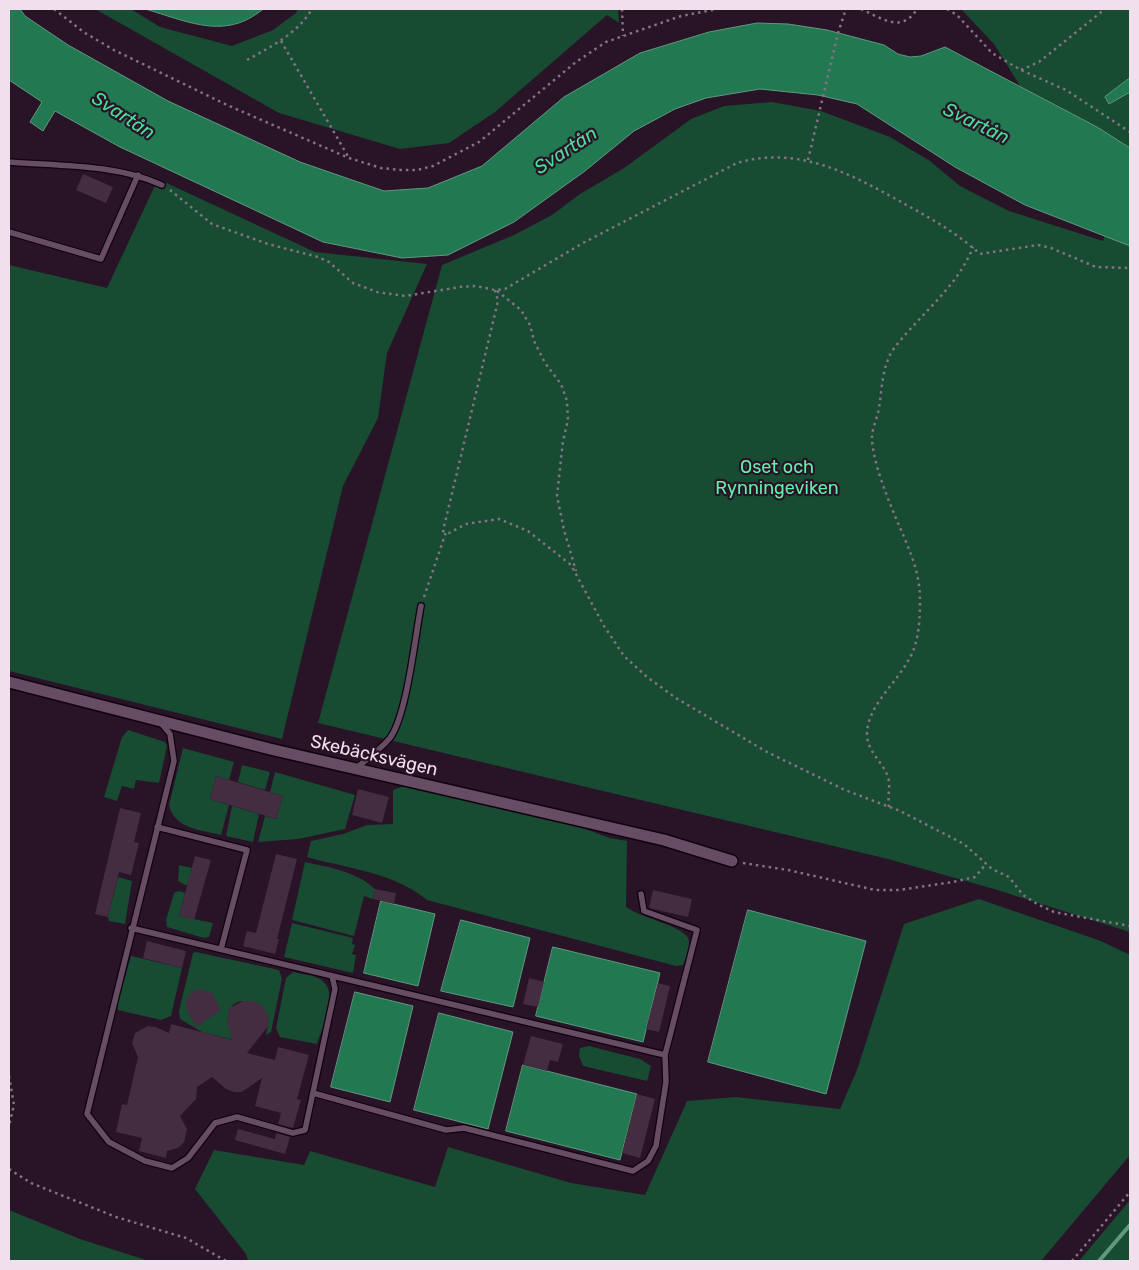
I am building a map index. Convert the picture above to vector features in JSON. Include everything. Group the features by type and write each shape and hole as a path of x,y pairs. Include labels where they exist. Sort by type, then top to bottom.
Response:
{"street":[{"name":"Skebäcksvägen","path":"9,682 270,749 664,840 732,861"}],"lane":[{"path":"9,162 113,169 138,175 162,186"},
{"path":"9,232 101,260 138,175"},
{"path":"355,769 379,750 391,736 400,715 421,606"},
{"path":"158,720 170,734 174,761 131,928 87,1114 110,1142 145,1161 172,1168 188,1158 215,1123 237,1117 293,1133 305,1130 335,989 332,976"},
{"path":"157,827 246,850 221,950"},
{"path":"313,1093 446,1130 464,1128 633,1171 648,1161 656,1146 666,1082 665,1055 697,930 644,911 641,894"},
{"path":"131,928 665,1055"}],"path":[{"path":"54,9 73,24 114,50 227,105 349,158 381,168 401,170 417,170 447,160 479,142 576,62 606,42 680,16 716,9"},
{"path":"247,60 281,41 303,24 312,9"},
{"path":"622,9 623,36"},
{"path":"808,160 838,33 846,9"},
{"path":"861,9 890,23 897,24 908,18 917,9"},
{"path":"946,9 957,15 992,53 1021,70 1066,90 1130,132"},
{"path":"1021,70 1039,62 1105,9"},
{"path":"281,41 349,158"},
{"path":"162,186 180,197 212,224 268,244 318,257 329,262 353,283 363,288 396,296 475,286 495,290 505,289 583,243 737,163 765,156 784,156 808,160 834,168 868,183 934,220 980,254 1038,245 1051,248 1096,266 1130,268"},
{"path":"889,807 887,796 889,780 885,770 869,746 867,734 869,722 878,703 911,658 918,630 920,600 918,577 912,553 892,510 876,459 872,435 889,356 904,336 952,284 965,266 972,247"},
{"path":"495,290 498,300 442,530 449,533 478,520 499,519 512,523 541,539 564,557 577,573"},
{"path":"495,290 520,310 530,325 534,341 545,363 561,384 567,401 568,420 557,496 564,530 577,573 604,626 624,656 647,677 676,698 767,752 845,790 889,807 964,844 986,864 1008,878 1023,895 1042,907 1054,912 1130,926"},
{"path":"421,606 446,532"},
{"path":"732,861 788,870 875,890 899,890 975,877 986,864"},
{"path":"9,1076 14,1106 9,1126"},
{"path":"9,1169 31,1183 116,1217 186,1238 226,1261"},
{"path":"1072,1261 1130,1192"}],"green space":[{"path":"95,9 131,9 160,27 232,46 273,30 296,13 298,9 618,9 619,23 607,15 495,112 449,143 400,149 279,113"},
{"name":"Oset och Rynningeviken","path":"961,9 1130,9 1130,932 994,889 888,859 318,723 442,265 514,235 552,215 580,194 624,168 691,119 724,106 772,102 821,111 890,137 930,161 960,186 1009,211 1103,241 1129,148 1097,127 1020,86 994,44"},
{"path":"158,179 315,252 427,264 387,353 378,418 343,486 282,739 9,671 9,265 107,288"},
{"path":"128,730 165,742 167,746 159,783 136,780 134,789 122,786 117,801 104,797 122,737"},
{"path":"183,748 234,762 229,780 216,776 210,799 229,805 221,835 198,830 183,824 172,813 169,805"},
{"path":"242,765 270,772 265,790 238,782"},
{"path":"275,772 355,795 345,829 298,839 258,842 265,816 276,819 283,796 270,792"},
{"path":"401,787 416,787 520,805 610,838 627,841 626,907 685,934 689,944 683,965 676,966 427,900 400,883 385,877 307,857 311,841 343,834 367,825 393,824 393,790"},
{"path":"232,806 259,814 253,842 226,836"},
{"path":"305,862 351,874 375,889 373,899 364,896 354,936 292,920"},
{"path":"179,865 192,868 187,886 178,881"},
{"path":"118,877 132,881 125,924 109,921 108,917"},
{"path":"179,891 185,893 179,916 213,923 209,937 204,938 167,927 166,920 174,893"},
{"path":"979,899 1101,941 1130,955 1130,1155 1041,1261 248,1261 246,1254 195,1189 214,1150 304,1165 310,1151 435,1187 448,1147 571,1183 645,1195 687,1101 736,1097 840,1109 857,1070 904,924"},
{"path":"292,923 353,938 352,944 355,945 352,954 356,955 353,973 284,957"},
{"path":"196,952 279,970 282,979 271,1032 266,1035 269,1018 261,1005 244,1001 235,1003 229,1012 229,1023 235,1040 202,1032 180,1019 179,1011 193,953"},
{"path":"131,956 182,968 171,1016 161,1020 118,1010 117,1005"},
{"path":"293,972 320,979 326,985 329,992 330,1001 326,1019 317,1044 280,1037 276,1028 286,978"},
{"path":"589,1046 640,1059 651,1066 647,1081 583,1066 579,1056 580,1048"},
{"path":"1130,1200 1130,1261 1079,1261"},
{"path":"9,1210 80,1239 149,1261 9,1261"}],"water":[{"name":"Svartån","path":"9,9 20,9 25,16 68,45 168,101 300,162 384,191 428,188 482,166 564,97 640,53 709,32 757,23 788,24 827,30 884,45 898,54 910,57 921,56 945,47 1097,127 1130,148 1130,246 1025,205 955,167 857,104 818,95 760,89 706,98 675,109 634,131 585,171 514,222 448,255 402,258 323,242 120,147 55,111 43,131 30,122 42,102 9,80"},
{"path":"145,9 263,9 249,19 234,24 205,26"},
{"path":"1130,78 1130,92 1109,104 1105,97"},
{"path":"381,901 435,914 418,986 364,973"},
{"path":"748,910 866,941 826,1094 708,1062"},
{"path":"461,920 530,938 513,1007 441,991"},
{"path":"553,947 660,973 643,1042 536,1016"},
{"path":"355,992 413,1006 390,1102 331,1087"},
{"path":"439,1013 513,1032 488,1129 414,1110"},
{"path":"523,1065 637,1094 620,1160 506,1131"}],"building":[{"path":"83,174 113,187 106,203 76,190"},
{"path":"216,776 283,796 276,819 210,799"},
{"path":"358,789 389,797 382,823 352,815"},
{"path":"120,808 141,813 134,842 139,843 131,875 119,872 108,917 95,914"},
{"path":"276,854 297,859 275,954 243,946 247,931 256,933"},
{"path":"195,856 211,860 194,920 179,916"},
{"path":"375,889 396,893 394,904 373,899"},
{"path":"653,890 692,899 688,917 649,908"},
{"path":"147,941 186,951 182,968 143,958"},
{"path":"529,978 544,982 538,1007 523,1004"},
{"path":"658,983 670,986 659,1032 646,1029"},
{"path":"198,989 212,992 221,1010 196,1027 186,1008 186,1000 191,993"},
{"path":"243,1001 253,1001 262,1005 269,1018 269,1025 247,1053 275,1060 278,1047 309,1055 297,1099 301,1100 293,1128 278,1124 281,1113 255,1106 262,1078 242,1092 234,1092 226,1089 212,1077 197,1087 196,1099 180,1116 187,1129 184,1142 178,1148 167,1151 166,1158 139,1151 142,1138 116,1132 122,1104 127,1105 138,1057 132,1043 135,1033 148,1026 156,1027 169,1033 171,1024 233,1040 227,1024 229,1008"},
{"path":"531,1036 563,1044 558,1062 550,1060 547,1071 523,1065"},
{"path":"637,1094 655,1099 640,1158 622,1153"},
{"path":"238,1129 275,1139 276,1133 290,1137 285,1154 235,1140"}],"waterway":[{"path":"1099,1261 1130,1225"}]}
